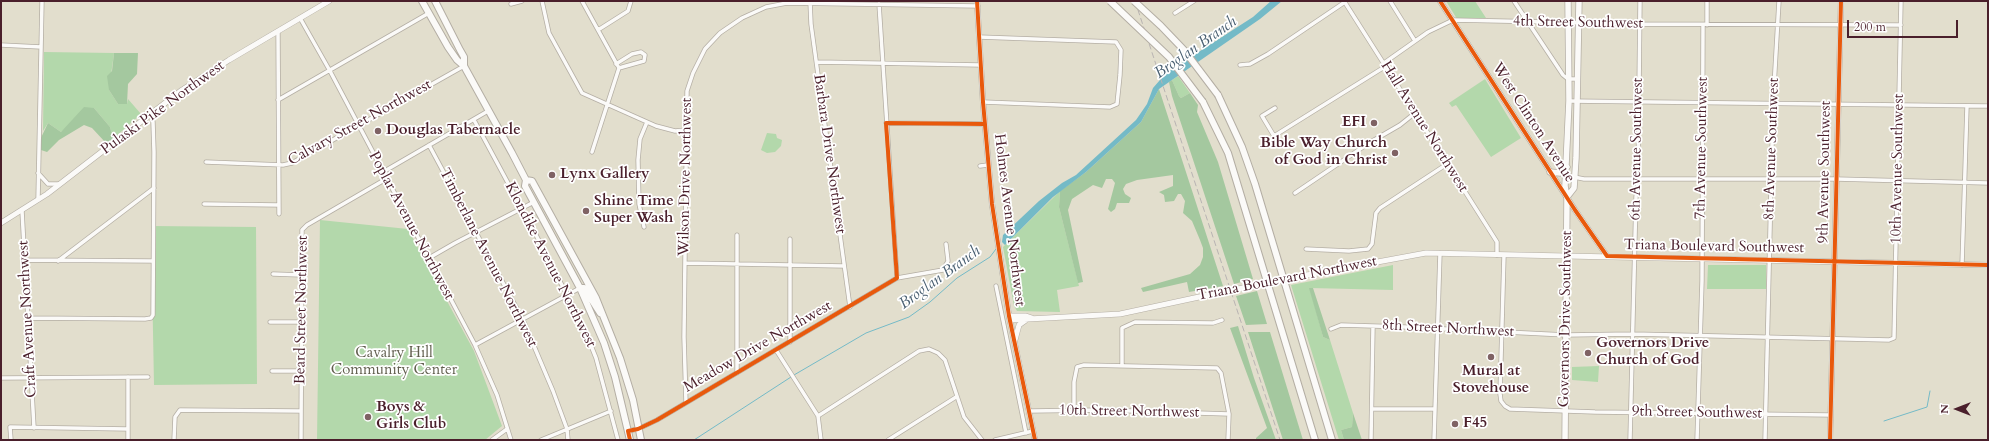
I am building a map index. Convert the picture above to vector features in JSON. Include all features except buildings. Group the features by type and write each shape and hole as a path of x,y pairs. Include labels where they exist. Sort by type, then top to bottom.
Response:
{"highway":[{"path":"422,1 448,47 457,60 464,66 526,180 525,186 580,288 604,342 619,390 630,440"},
{"path":"435,1 464,57 464,66"},
{"path":"1110,1 1170,57 1203,102 1222,139 1230,160 1315,440"},
{"path":"1134,1 1184,50 1218,95 1242,147 1255,184 1332,440"},
{"path":"526,180 532,181 568,246 603,315 620,358 633,400 641,440"},
{"path":"545,223 550,224 564,247 568,246"},
{"path":"580,288 584,288 598,313 603,315"}],"main road":[{"name":"Governors Drive Southwest","path":"1565,440 1567,197 1565,186 1569,101 1568,1"},
{"name":"Governors Drive Southwest","path":"1567,197 1574,188 1578,100 1579,1"},
{"path":"1550,172 1560,173 1566,169"}],"street":[{"path":"38,201 42,1"},
{"name":"Pulaski Pike Northwest","path":"1,223 22,212 38,201 182,90 330,1"},
{"path":"511,4 522,1"},
{"path":"542,1 549,33 582,93 647,122 675,131 686,130"},
{"path":"582,1 619,68"},
{"path":"598,30 628,11 631,1"},
{"path":"1175,13 1194,1"},
{"path":"1390,1 1415,42"},
{"name":"West Clinton Avenue","path":"1440,1 1550,172 1607,256"},
{"path":"1514,1 1560,72 1568,79 1578,79"},
{"name":"6th Avenue Southwest","path":"1630,440 1638,180 1640,1"},
{"name":"7th Avenue Southwest","path":"1698,440 1699,336 1702,258 1703,103 1707,1"},
{"name":"8th Avenue Southwest","path":"1765,440 1773,104 1778,1"},
{"name":"9th Avenue Southwest","path":"1830,440 1841,1"},
{"name":"10th Avenue Southwest","path":"1894,338 1897,263 1901,1"},
{"name":"Barbara Drive Northwest","path":"810,2 811,24 850,306"},
{"path":"1240,65 1250,64 1268,54 1345,2"},
{"name":"Hall Avenue Northwest","path":"1345,2 1497,242 1497,254"},
{"name":"Wilson Drive Northwest","path":"686,403 685,263 687,91 692,73 705,49 720,33 742,18 766,7 787,3 978,4"},
{"path":"880,4 886,123 898,278"},
{"name":"Holmes Avenue Northwest","path":"978,4 984,124 996,232 1010,318 1036,440"},
{"path":"278,100 429,13"},
{"name":"Poplar Avenue Northwest","path":"300,18 330,71 386,180 475,345 497,395 511,440"},
{"path":"1275,108 1262,116 1274,136 1385,65 1428,32 1453,20"},
{"name":"4th Street Southwest","path":"1453,20 1705,25 1901,25"},
{"path":"278,31 279,214"},
{"path":"979,37 1116,42 1121,50 1117,104 1110,107 983,102"},
{"path":"1,45 41,47"},
{"path":"616,64 632,54 641,52 645,55 644,61 619,68"},
{"path":"817,62 980,65"},
{"name":"Calvary Street Northwest","path":"206,162 279,165 292,163 464,66"},
{"path":"592,152 619,68"},
{"path":"1569,101 1988,106"},
{"path":"1962,265 1963,182 1967,106"},
{"path":"383,172 488,111"},
{"path":"1295,193 1369,143 1400,125 1415,113"},
{"path":"28,318 145,319 151,318 153,315 154,188 153,122 151,114"},
{"name":"Klondike Avenue Northwest","path":"474,120 584,328 596,358 618,440"},
{"path":"644,227 639,204 638,160 640,139 647,122"},
{"path":"886,123 984,124"},
{"name":"Timberlane Avenue Northwest","path":"429,145 523,320 567,429 568,440"},
{"path":"1306,249 1349,251 1368,249 1372,244 1376,213 1380,208 1448,164"},
{"path":"980,166 988,166"},
{"path":"1566,169 1570,176 1574,178 1638,180 1836,179 1898,182 1988,182"},
{"path":"38,173 48,184 60,184"},
{"name":"Beard Street Northwest","path":"301,440 302,230 307,225 386,180"},
{"path":"58,261 154,188"},
{"path":"429,258 475,232 534,202"},
{"path":"204,204 279,205"},
{"name":"Craft Avenue Northwest","path":"22,212 26,260 34,428"},
{"path":"737,235 737,372"},
{"path":"790,239 790,342"},
{"name":"Meadow Drive Northwest","path":"628,431 638,429 686,403 898,278 943,270 948,261 946,244"},
{"path":"1434,440 1440,253"},
{"name":"Triana Boulevard Northwest","path":"1010,318 1026,316 1029,319 1120,314 1404,256 1440,253 1566,256"},
{"path":"1502,332 1504,254"},
{"name":"Triana Boulevard Southwest","path":"1566,256 1702,258 1988,266"},
{"path":"26,260 153,261"},
{"path":"685,263 844,266"},
{"path":"273,274 302,275"},
{"path":"996,286 1026,433"},
{"path":"475,345 580,288"},
{"path":"1015,340 1019,325 1029,319"},
{"path":"1122,366 1122,328 1135,322 1214,323 1222,320"},
{"path":"270,322 301,322"},
{"name":"8th Street Northwest","path":"1331,329 1342,325 1438,328 1566,335 1633,334 1889,340 1894,338"},
{"path":"1371,440 1373,326"},
{"name":"9th Street Southwest","path":"1502,332 1501,401 1505,406 1516,410 1830,416"},
{"path":"818,416 920,351 929,349 938,353 945,360 956,397 964,417 982,440"},
{"path":"776,350 818,416 822,440"},
{"path":"1074,410 1074,382 1077,367 1080,366 1216,368 1219,371 1229,414 1228,440"},
{"path":"272,371 301,371"},
{"path":"1,378 32,376 148,377"},
{"path":"128,377 128,440"},
{"path":"888,440 956,397"},
{"path":"1372,408 1435,409"},
{"path":"174,440 175,417 180,410 301,411"},
{"name":"10th Street Northwest","path":"1030,411 1074,410 1229,414"},
{"path":"541,440 611,411"},
{"path":"11,440 10,427 128,429"},
{"path":"492,440 507,429"},
{"path":"995,440 1033,431"}],"green space":[{"path":"1446,1 1475,1 1486,18 1457,19"},
{"path":"44,52 114,53 109,90 118,104 127,104 128,99 141,114 113,139 110,127 94,108 61,132 48,123 43,131"},
{"path":"114,53 138,53 137,74 128,84 127,104 118,104 109,90 107,76 112,71"},
{"path":"1178,76 1190,93 1181,98 1172,80"},
{"path":"1485,79 1521,138 1491,157 1456,105 1452,107 1449,103"},
{"path":"1172,80 1181,98 1190,93 1198,105 1197,112 1218,162 1253,279 1234,284 1172,96 1169,82"},
{"path":"1159,89 1223,286 1189,292 1187,282 1143,292 1141,288 1190,274 1200,265 1203,257 1203,248 1192,221 1183,213 1185,201 1181,194 1178,194 1174,201 1165,202 1164,195 1159,192 1173,186 1173,175 1137,180 1126,184 1123,189 1125,194 1131,198 1129,203 1117,203 1115,209 1111,212 1108,209 1115,183 1112,179 1106,179 1102,188 1093,185 1072,199 1068,210 1083,282 1078,283 1059,207 1060,191 1086,172 1141,122"},
{"path":"84,107 94,108 110,127 113,139 108,143 105,142 92,128 84,125 59,140 47,152 41,150 39,142 48,123 61,132"},
{"path":"767,133 776,134 777,138 782,140 781,146 775,152 767,153 761,150"},
{"path":"1060,191 1059,207 1079,286 1057,290 1060,312 1017,311 1014,306 1003,247"},
{"name":"Cavalry Hill Community Center","path":"320,220 408,229 474,351 502,426 485,440 317,440"},
{"path":"151,226 256,227 257,384 154,385"},
{"path":"1393,265 1393,290 1310,288 1323,337 1330,340 1353,413 1352,427 1341,430 1344,440 1339,440 1291,285"},
{"path":"1708,265 1766,265 1766,289 1707,289"},
{"path":"1309,288 1313,288 1330,340 1323,337"},
{"path":"1257,291 1267,324 1246,325 1236,296"},
{"path":"1238,326 1254,378 1276,440 1256,440 1256,438 1267,428 1230,328"},
{"path":"1248,332 1270,332 1303,440 1283,440"},
{"path":"1599,366 1598,382 1572,380 1572,367"},
{"path":"1353,413 1362,440 1344,440 1341,430 1352,427"}],"water":[{"path":"1271,1 1282,1 1260,19 1159,89 1141,122 1086,172 1053,197 1005,245 1002,242 1003,235 1039,201 1062,183 1076,175 1136,120 1147,104 1153,88 1166,73 1253,17"}],"waterway":[{"name":"Broglan Branch","path":"794,375 866,333 909,317 930,302 957,278 990,257 996,249"},
{"name":"Broglan Branch","path":"694,440 791,377"},
{"path":"1884,421 1927,407 1930,391"}],"railway":[{"path":"1135,1 1280,440"}],"cycle path":[{"path":"977,1 983,102 992,204 1009,316 1035,440"},
{"path":"1440,1 1575,210 1607,256 1988,265"},
{"path":"1830,440 1841,1"},
{"path":"630,440 628,431 638,429 657,420 897,278 886,123 984,124"}],"place":[{"name":"EFI","path":"1374,123"},
{"name":"Douglas Tabernacle","path":"378,131"},
{"name":"Bible Way Church of God in Christ","path":"1395,153"},
{"name":"Lynx Gallery","path":"552,175"},
{"name":"Shine Time Super Wash","path":"586,211"},
{"name":"Governors Drive Church of God","path":"1588,353"},
{"name":"Mural at Stovehouse","path":"1491,357"},
{"name":"Boys & Girls Club","path":"368,417"},
{"name":"F45","path":"1455,424"}]}
